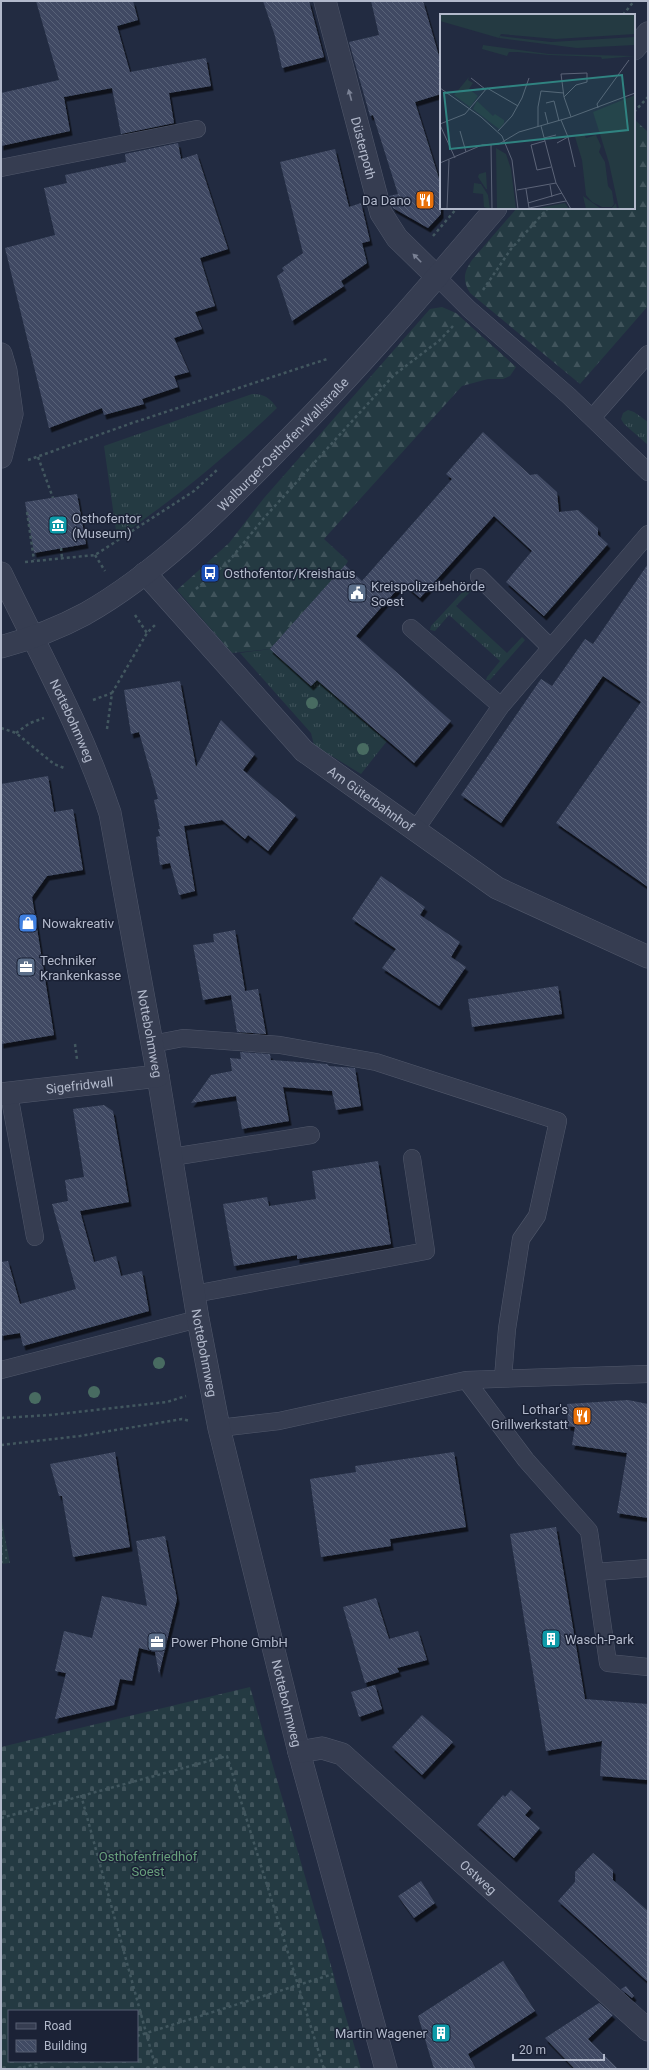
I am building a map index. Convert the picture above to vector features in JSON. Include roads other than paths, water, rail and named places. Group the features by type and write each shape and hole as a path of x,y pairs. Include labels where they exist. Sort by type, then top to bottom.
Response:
{"street":[{"name":"Düsterpoth","path":"325,1 382,213 397,238 437,277"},
{"path":"635,48 648,33"},
{"name":"Walburger-Osthofen-Wallstraße","path":"1,647 32,638 84,614 144,573 226,502 332,396 495,209"},
{"path":"1,354 6,371 12,414 11,460"},
{"name":"Nottebohmweg","path":"1,573 68,708 100,783 110,813 158,1076 198,1318 219,1428 299,1752 386,2069"},
{"name":"Am Güterbahnhof","path":"144,573 304,751 416,829 497,888 648,957"},
{"name":"Sigefridwall","path":"5,1094 158,1076"},
{"name":"Ostweg","path":"299,1752 322,1748 342,1754 648,2030"}],"lane":[{"path":"1,168 197,129"},
{"path":"437,277 469,309 592,418 648,472"},
{"path":"592,418 648,354"},
{"path":"416,829 501,706 648,534"},
{"path":"479,578 550,647"},
{"path":"411,628 501,706"},
{"path":"152,1044 183,1038 273,1045 376,1062 558,1121 537,1216 521,1238 507,1329 503,1378"},
{"path":"5,1094 35,1237"},
{"path":"172,1157 311,1135"},
{"path":"194,1294 426,1251 412,1158"},
{"path":"1,1370 198,1318"},
{"path":"219,1428 279,1421 466,1380 648,1374"},
{"path":"466,1380 526,1460 589,1531 608,1663 648,1667"},
{"path":"595,1572 648,1568"}],"place":[{"name":"Da Dano","path":"425,200"},
{"name":"Osthofentor (Museum)","path":"58,525"},
{"name":"Osthofentor/Kreishaus","path":"210,573"},
{"name":"Kreispolizeibehörde Soest","path":"357,593"},
{"name":"Nowakreativ","path":"28,923"},
{"name":"Techniker Krankenkasse","path":"26,967"},
{"name":"Lothar's Grillwerkstatt","path":"582,1416"},
{"name":"Wasch-Park","path":"551,1639"},
{"name":"Power Phone GmbH","path":"157,1642"},
{"name":"Martin Wagener","path":"441,2033"}],"park label":[{"name":"Osthofenfriedhof Soest","path":"148,1864"}]}
